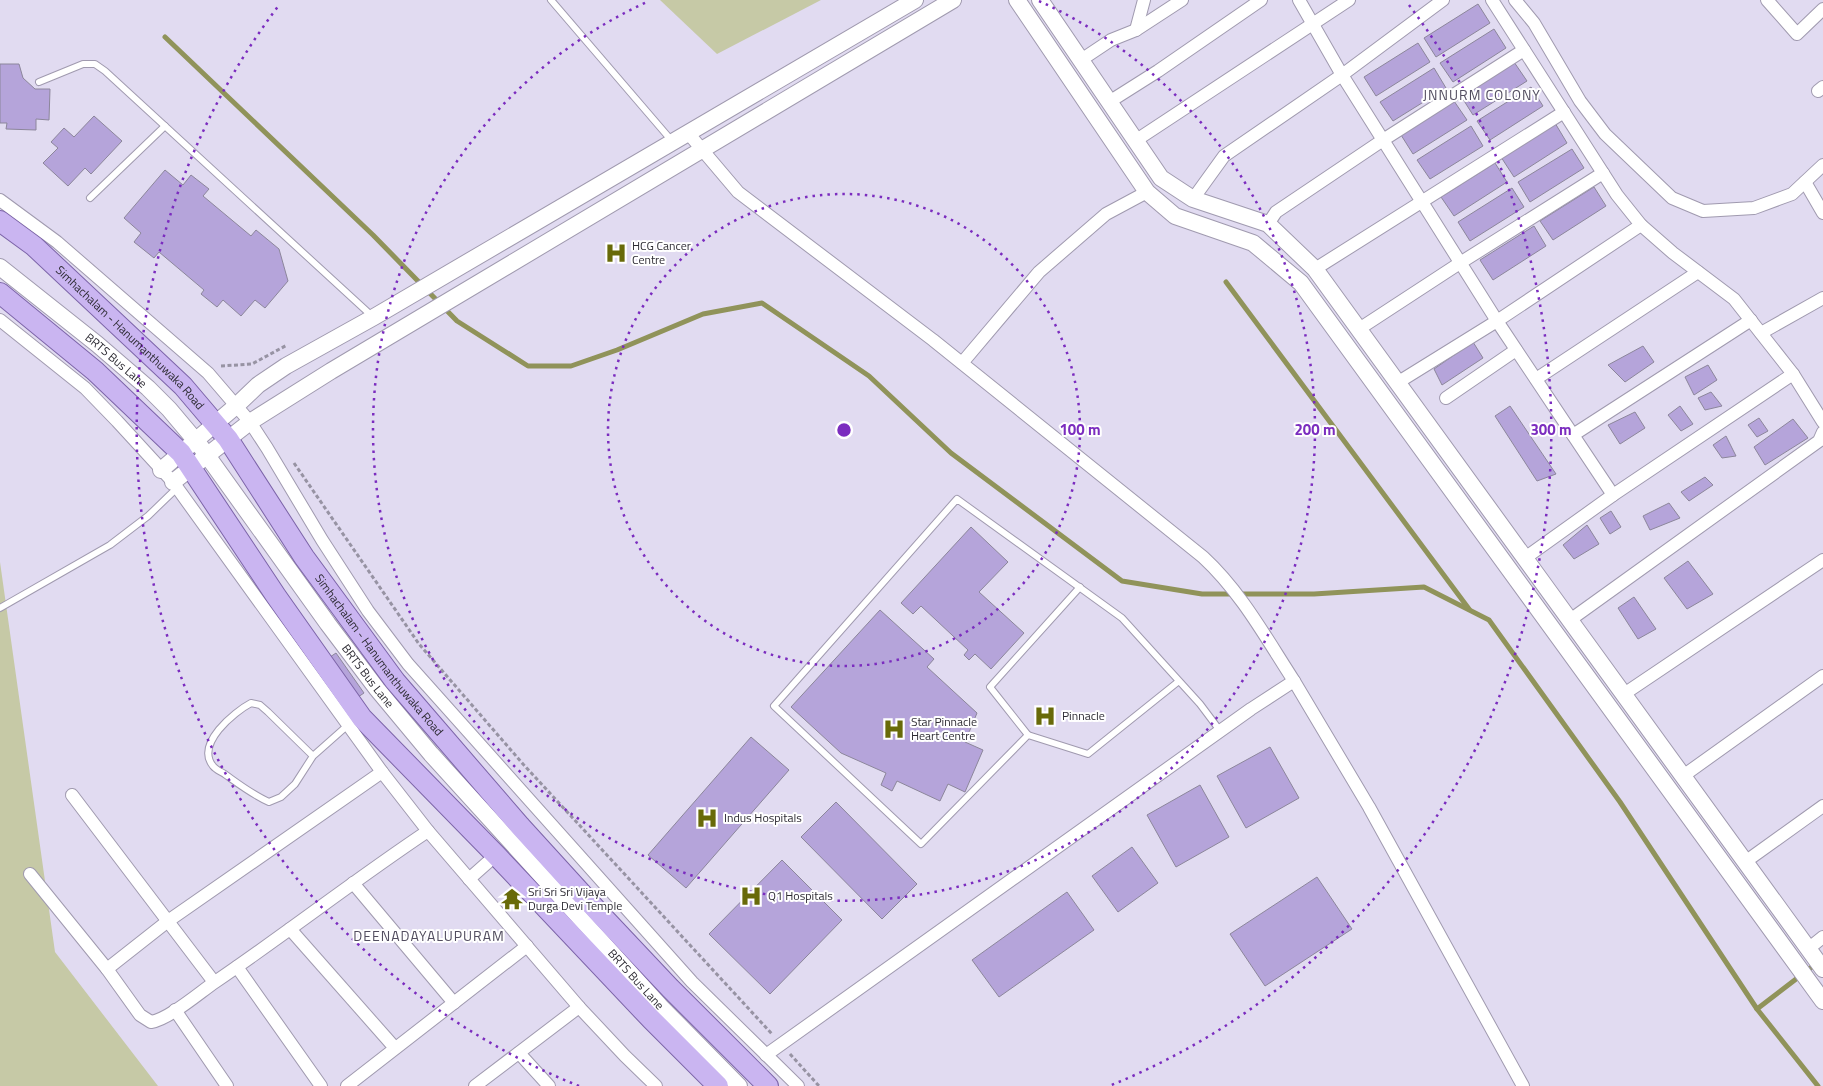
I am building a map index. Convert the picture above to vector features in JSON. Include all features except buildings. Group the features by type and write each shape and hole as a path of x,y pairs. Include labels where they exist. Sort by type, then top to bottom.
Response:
{"main road":[{"name":"Simhachalam - Hanumanthuwaka Road","path":"0,221 34,246 107,314 183,386 216,423 304,557 395,681 514,819 596,909 670,988 768,1086"},
{"path":"0,293 194,454 276,596 362,718 496,855 651,1019 718,1086"}],"street":[{"path":"175,485 216,423 258,385 286,366 424,288 915,0"},
{"path":"161,470 228,439 250,422 331,371 953,0"},
{"path":"1017,0 1147,192 1175,216 1253,244 1301,283 1822,1001"},
{"path":"1040,0 1160,178 1193,199 1268,224 1315,269 1823,969"},
{"path":"1136,30 1144,0"},
{"path":"1081,60 1111,40 1136,30 1182,0"},
{"path":"1109,102 1158,71 1261,0"},
{"path":"1299,0 1342,75 1496,321 1613,495"},
{"path":"1136,141 1350,0"},
{"path":"1193,199 1224,156 1342,75 1443,0"},
{"path":"1492,0 1617,195 1641,224 1673,253 1734,299 1792,374 1823,422"},
{"path":"1515,0 1534,23 1580,102 1605,134 1672,198 1703,211 1754,208 1792,194 1823,165"},
{"path":"1767,0 1797,34 1823,9"},
{"path":"1268,224 1276,212 1383,140 1524,50"},
{"path":"1315,269 1564,112"},
{"path":"688,133 738,192 962,363 1221,573 1240,597 1294,680 1369,807 1522,1086"},
{"path":"1359,329 1460,262 1603,173"},
{"path":"1805,182 1823,213"},
{"path":"962,363 1039,272 1106,214 1147,192"},
{"path":"0,200 57,242 147,318 208,373 250,422 368,611 408,664 692,982 798,1086"},
{"path":"1381,392 1496,321 1641,224"},
{"name":"BRTS Bus Lane","path":"0,267 75,326 148,388 194,454 430,754 660,1006 739,1086"},
{"path":"1536,379 1698,272"},
{"path":"1761,333 1823,298"},
{"path":"0,320 85,388 175,485 313,678 428,831 579,1007 656,1086"},
{"path":"1573,435 1751,320"},
{"path":"1446,398 1516,350"},
{"path":"1525,558 1613,495 1792,374"},
{"path":"1570,620 1819,441 1823,432"},
{"path":"1624,694 1823,560"},
{"path":"1683,776 1823,676"},
{"path":"766,1055 1294,680"},
{"path":"107,970 168,921 382,772"},
{"path":"72,795 214,982"},
{"path":"1731,875 1745,862 1823,806"},
{"path":"30,874 144,1019 151,1022 158,1021 175,1010 428,831"},
{"path":"469,879 496,855"},
{"path":"353,883 454,1003"},
{"path":"290,929 395,1048"},
{"path":"1808,949 1823,937"},
{"path":"346,1086 527,946"},
{"path":"237,967 321,1086"},
{"path":"475,1086 579,1007"},
{"path":"175,1010 227,1086"},
{"path":"519,1053 549,1086"}],"lane":[{"path":"551,0 673,142"},
{"path":"39,82 83,64 95,64 105,71 374,317"},
{"path":"90,198 165,126"},
{"path":"0,608 110,546 148,516 175,485"},
{"path":"1028,735 921,844 774,706 957,499 1122,618 1200,704 1221,732"},
{"path":"1080,588 990,687 1028,735 1088,754 1179,681"},
{"path":"313,756 260,705 251,703 242,708 215,733 210,746 210,758 214,766 258,797 269,802 281,797 296,784 313,756 348,724"}],"path":[{"path":"222,371 217,364 223,367 252,364 287,345"},
{"path":"291,459 419,644 522,764 819,1086"}],"green space":[{"path":"660,0 821,0 717,54"},
{"path":"0,562 55,952 158,1086 0,1086"}],"waterway":[{"path":"165,37 373,235 457,321 528,366 571,366 617,350 703,314 762,303 869,376 951,453 1122,581 1202,594 1314,594 1424,587 1489,620 1620,802 1757,1009 1818,1086"},
{"path":"1226,282 1469,609"},
{"path":"1757,1009 1817,963"}],"place":[{"name":"HCG Cancer Centre","path":"616,253"},
{"name":"Pinnacle","path":"1045,716"},
{"name":"Star Pinnacle Heart Centre","path":"894,729"},
{"name":"Indus Hospitals","path":"707,818"},
{"name":"Q1 Hospitals","path":"751,896"},
{"name":"Sri Sri Sri Vijaya Durga Devi Temple","path":"512,899"}],"district":[{"name":"JNNURM COLONY","path":"1482,95"},
{"name":"DEENADAYALUPURAM","path":"429,936"}]}
